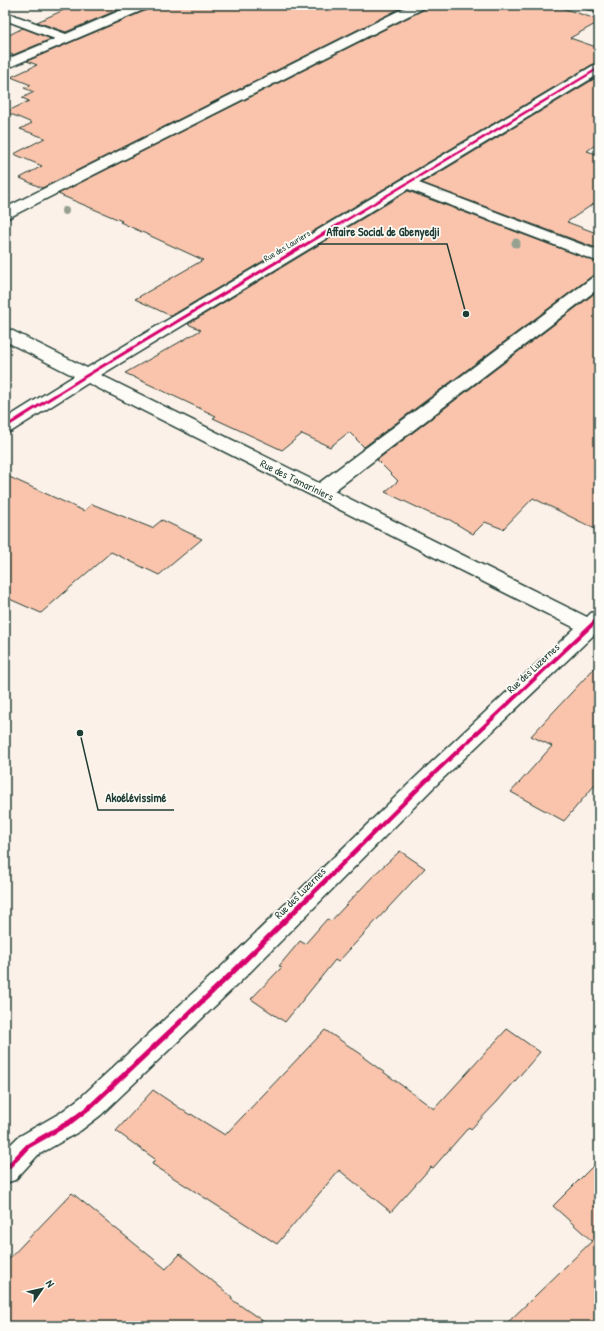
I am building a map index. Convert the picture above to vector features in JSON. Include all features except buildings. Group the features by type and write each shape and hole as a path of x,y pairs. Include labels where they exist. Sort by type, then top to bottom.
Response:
{"street":[{"path":"5,65 144,5"},
{"path":"5,214 420,5"},
{"path":"589,5 599,8"},
{"path":"5,16 66,38"},
{"name":"Rue des Lauriers","path":"5,427 86,376 599,68"},
{"path":"406,184 599,257"},
{"path":"320,492 599,280"},
{"name":"Rue des Tamariniers","path":"5,334 86,376 320,492 594,623"},
{"name":"Rue des Luzernes","path":"5,1170 28,1146 70,1122 97,1100 231,974 430,777 594,623"}],"cycle path":[{"path":"5,427 86,376 599,68"},
{"path":"5,1170 28,1146 70,1122 91,1106 231,974 425,782 599,618"}],"place":[{"name":"Affaire Social de Gbenyedji","path":"466,314"},
{"name":"Akoélévissimé","path":"80,733"}]}
